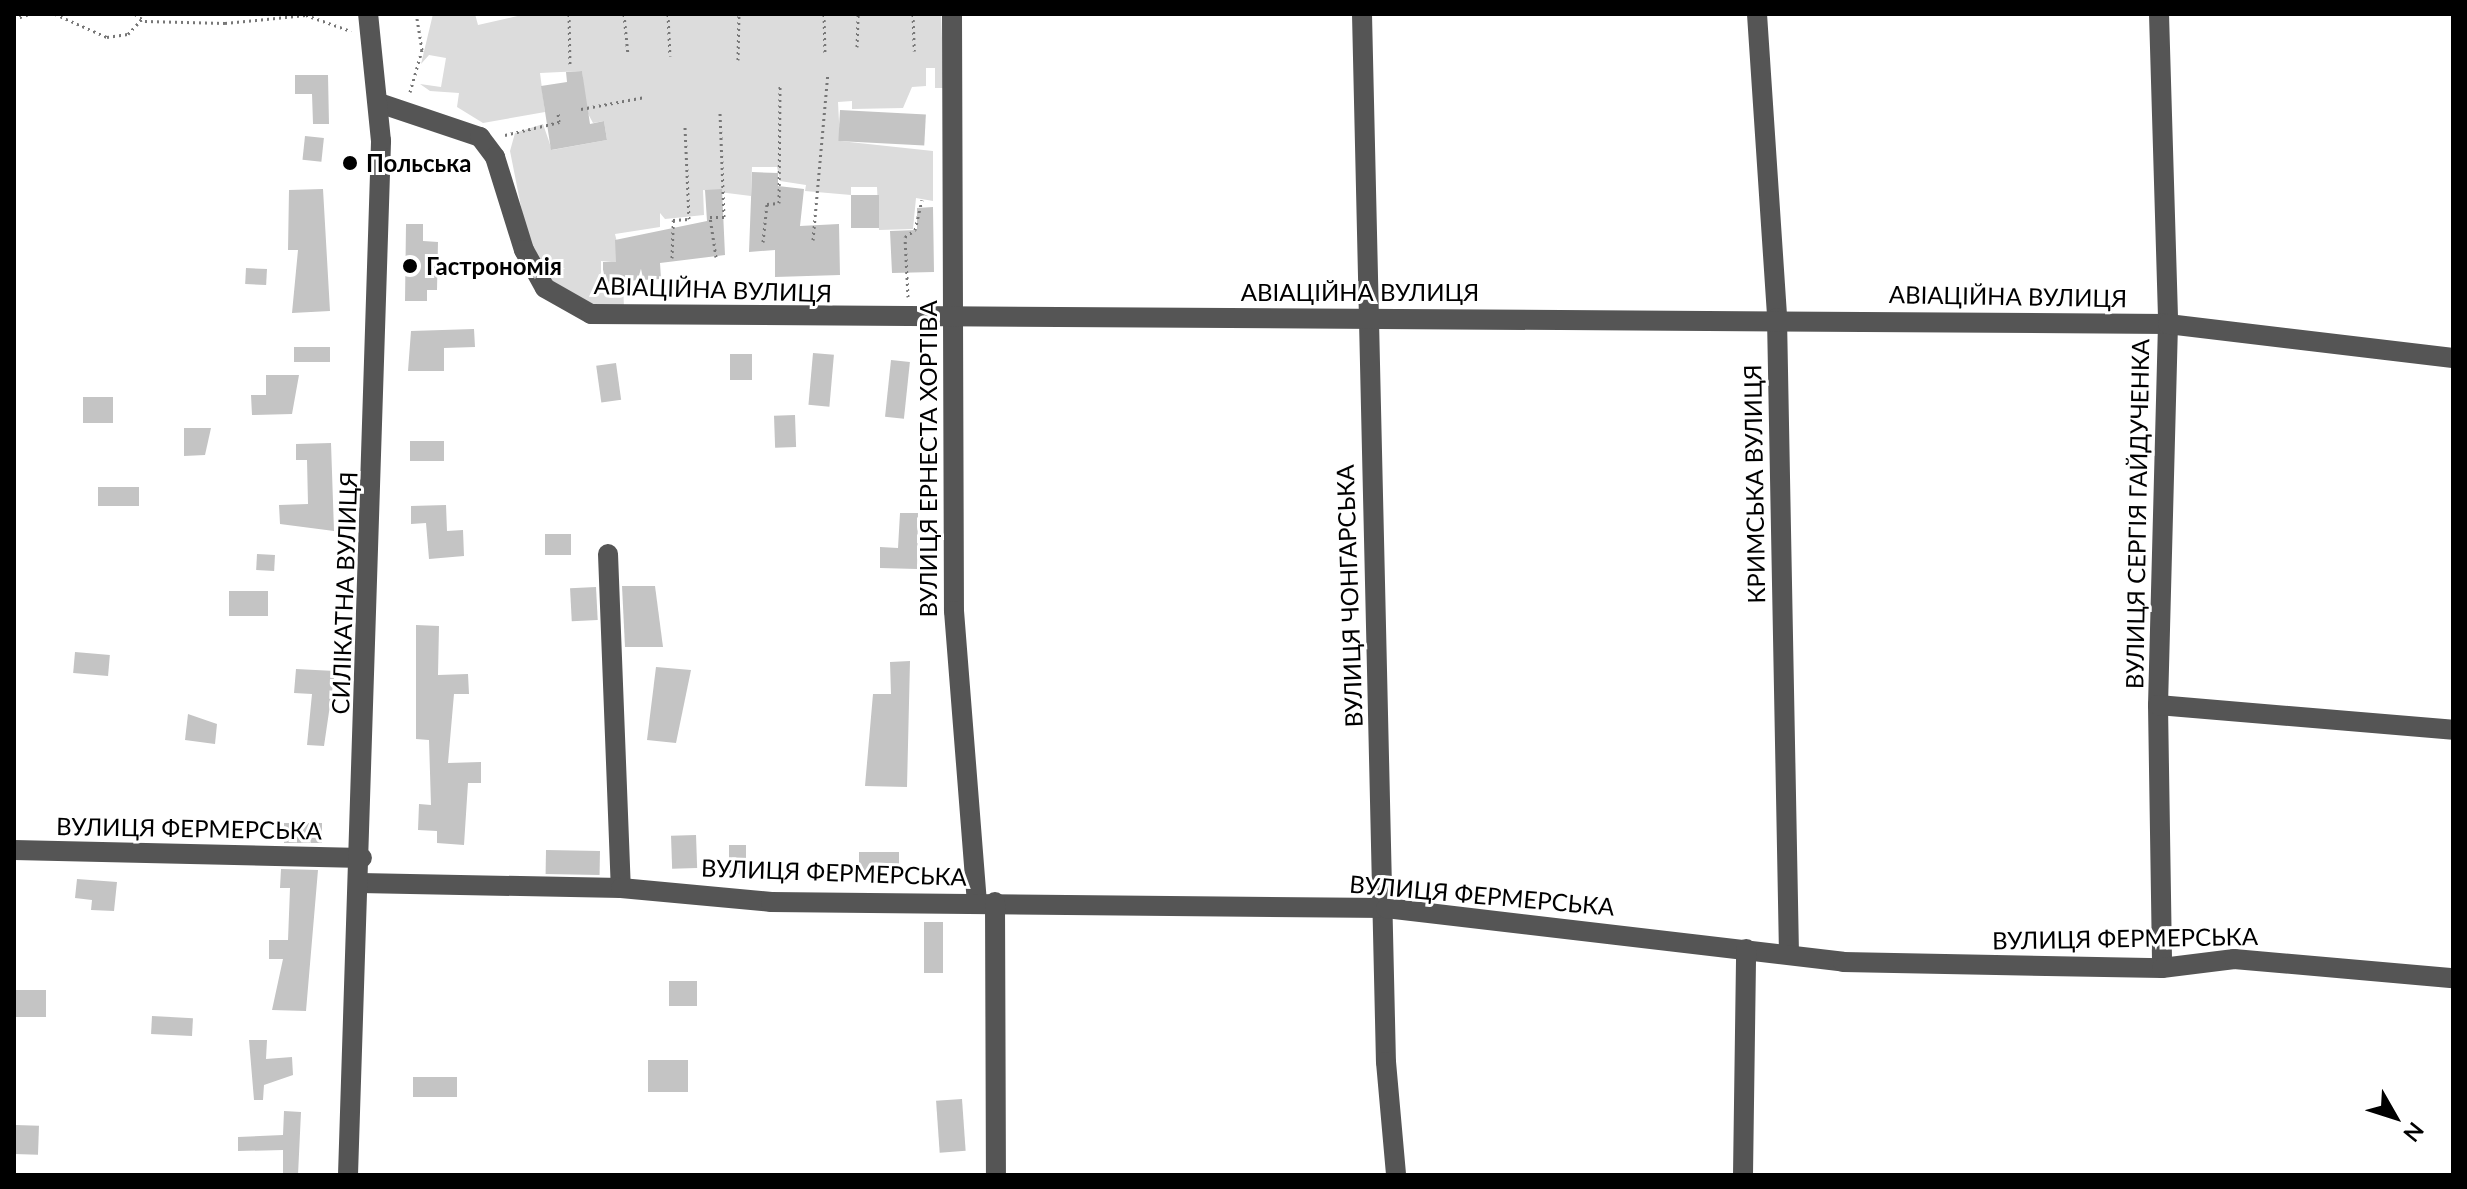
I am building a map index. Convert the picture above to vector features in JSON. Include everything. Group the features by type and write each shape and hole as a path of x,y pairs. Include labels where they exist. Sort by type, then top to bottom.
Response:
{"street":[{"name":"ВУЛИЦЯ ЕРНЕСТА ХОРТІВА","path":"952,14 954,611 986,902 996,1175"},
{"name":"ВУЛИЦЯ ЧОНГАРСЬКА","path":"1362,14 1365,320 1396,1175"},
{"name":"КРИМСЬКА ВУЛИЦЯ","path":"1757,14 1777,318 1789,953"},
{"name":"ВУЛИЦЯ СЕРГІЯ ГАЙДУЧЕНКА","path":"2159,14 2168,324 2158,705 2162,968"},
{"name":"СИЛІКАТНА ВУЛИЦЯ","path":"348,1175 362,858 379,103 367,22"},
{"name":"АВІАЦІЙНА ВУЛИЦЯ","path":"379,103 462,126 495,157 524,250 545,288 591,314 954,314 1365,320 1777,318 2168,324 2453,358"},
{"path":"608,554 621,888"},
{"path":"2158,705 2453,730"},
{"name":"ВУЛИЦЯ ФЕРМЕРСЬКА","path":"14,850 362,858"},
{"name":"ВУЛИЦЯ ФЕРМЕРСЬКА","path":"360,883 621,888 771,902 1386,908 1789,953 1843,962 2162,968 2234,959 2453,978"},
{"path":"1743,1175 1746,949"}],"path":[{"path":"14,19 29,14"},
{"path":"55,14 107,37 128,34 142,19"},
{"path":"135,14 142,19 306,15 367,22"},
{"path":"405,110 422,50 416,14"},
{"path":"569,14 570,64"},
{"path":"624,14 628,55"},
{"path":"668,14 670,56"},
{"path":"738,60 739,14"},
{"path":"824,14 825,55"},
{"path":"857,47 858,14"},
{"path":"913,14 914,51"},
{"path":"813,240 808,226 828,73"},
{"path":"763,242 767,204 779,203 780,85"},
{"path":"581,109 645,97"},
{"path":"716,257 710,217 724,217 720,111"},
{"path":"495,157 508,129 559,122 558,113"},
{"path":"672,258 673,220 689,219 685,126"},
{"path":"896,297 909,297 905,237 915,230 922,200"}],"shaded area":[{"path":"433,14 475,14 478,25 526,14 941,14 944,88 935,88 935,68 926,68 926,86 912,87 903,108 852,109 852,101 838,102 840,141 933,151 933,201 916,198 913,229 879,230 877,187 851,187 851,195 805,191 806,185 780,181 777,167 752,167 751,196 703,190 704,215 665,219 660,213 660,227 615,234 622,263 601,261 601,270 603,282 623,281 624,308 599,307 549,283 527,237 510,151 515,133 543,124 552,150 607,140 604,121 593,123 586,110 582,71 540,73 545,112 483,123 457,107 459,93 430,91 420,84 441,87 446,58 429,55 421,64"}],"building":[{"path":"582,71 590,124 604,121 607,140 551,150 541,86 567,82 566,72"},
{"path":"295,75 328,75 329,124 313,124 312,94 295,94"},
{"path":"840,110 926,115 924,145 838,141"},
{"path":"305,136 324,138 321,162 302,160"},
{"path":"752,172 778,173 778,186 804,189 800,226 839,224 840,275 775,277 775,250 749,252"},
{"path":"323,189 330,311 292,313 298,250 288,250 289,190"},
{"path":"722,189 725,255 660,263 661,279 603,282 603,262 616,262 615,240 707,221 705,190"},
{"path":"851,195 879,195 879,228 851,228"},
{"path":"933,207 934,272 892,273 890,231 917,230 917,208"},
{"path":"406,224 423,224 423,241 438,242 437,290 427,290 427,301 405,301"},
{"path":"246,268 267,269 266,285 245,284"},
{"path":"474,329 475,347 444,348 444,371 408,371 411,331"},
{"path":"294,347 330,347 330,362 294,362"},
{"path":"813,353 834,355 829,407 808,405"},
{"path":"730,354 752,354 752,380 730,380"},
{"path":"891,360 910,362 904,419 885,417"},
{"path":"616,363 621,400 601,402 596,366"},
{"path":"266,375 299,375 292,414 252,415 251,395 266,395"},
{"path":"83,397 113,397 113,423 83,423"},
{"path":"795,415 796,447 775,448 774,416"},
{"path":"184,428 211,428 205,455 184,456"},
{"path":"410,441 444,441 444,461 410,461"},
{"path":"331,443 334,531 280,524 279,505 308,504 307,460 296,460 296,444"},
{"path":"98,487 139,487 139,506 98,506"},
{"path":"446,505 447,531 463,530 464,556 429,559 426,523 411,524 411,506"},
{"path":"900,513 918,513 917,569 880,568 880,547 898,548"},
{"path":"545,534 571,534 571,555 545,555"},
{"path":"257,554 275,555 274,571 256,570"},
{"path":"622,586 655,586 663,647 625,647"},
{"path":"596,587 598,620 572,621 570,588"},
{"path":"229,591 268,591 268,616 229,616"},
{"path":"416,625 439,626 438,675 468,674 469,694 454,694 448,763 481,762 481,783 468,783 464,845 437,843 437,831 418,830 419,804 431,805 429,740 416,739"},
{"path":"75,652 110,655 108,676 73,673"},
{"path":"910,661 907,787 865,786 873,694 891,694 890,662"},
{"path":"656,667 691,670 676,743 647,740"},
{"path":"296,669 335,671 324,746 307,745 312,694 294,693"},
{"path":"188,714 217,724 215,744 185,740"},
{"path":"284,823 322,823 322,843 284,843"},
{"path":"696,835 697,868 672,869 671,836"},
{"path":"729,845 746,845 746,874 729,874"},
{"path":"546,850 600,851 600,875 546,874"},
{"path":"859,852 899,852 899,873 859,873"},
{"path":"281,869 318,870 306,1011 272,1010 283,959 269,959 269,940 288,940 290,888 280,888"},
{"path":"77,879 117,882 114,911 91,910 92,900 75,898"},
{"path":"924,922 943,922 943,973 924,973"},
{"path":"669,981 697,981 697,1006 669,1006"},
{"path":"14,990 46,990 46,1017 14,1017"},
{"path":"152,1016 193,1018 192,1036 151,1034"},
{"path":"249,1040 267,1040 266,1059 292,1057 293,1075 264,1085 263,1100 254,1100"},
{"path":"648,1060 688,1060 688,1092 648,1092"},
{"path":"413,1077 457,1077 457,1097 413,1097"},
{"path":"962,1099 966,1151 940,1153 936,1101"},
{"path":"284,1111 301,1112 298,1175 283,1175 283,1150 238,1151 238,1137 283,1135"},
{"path":"15,1125 39,1126 38,1155 14,1154"}],"place":[{"name":"Польська","path":"350,163"},
{"name":"Гастрономія","path":"410,266"}]}
